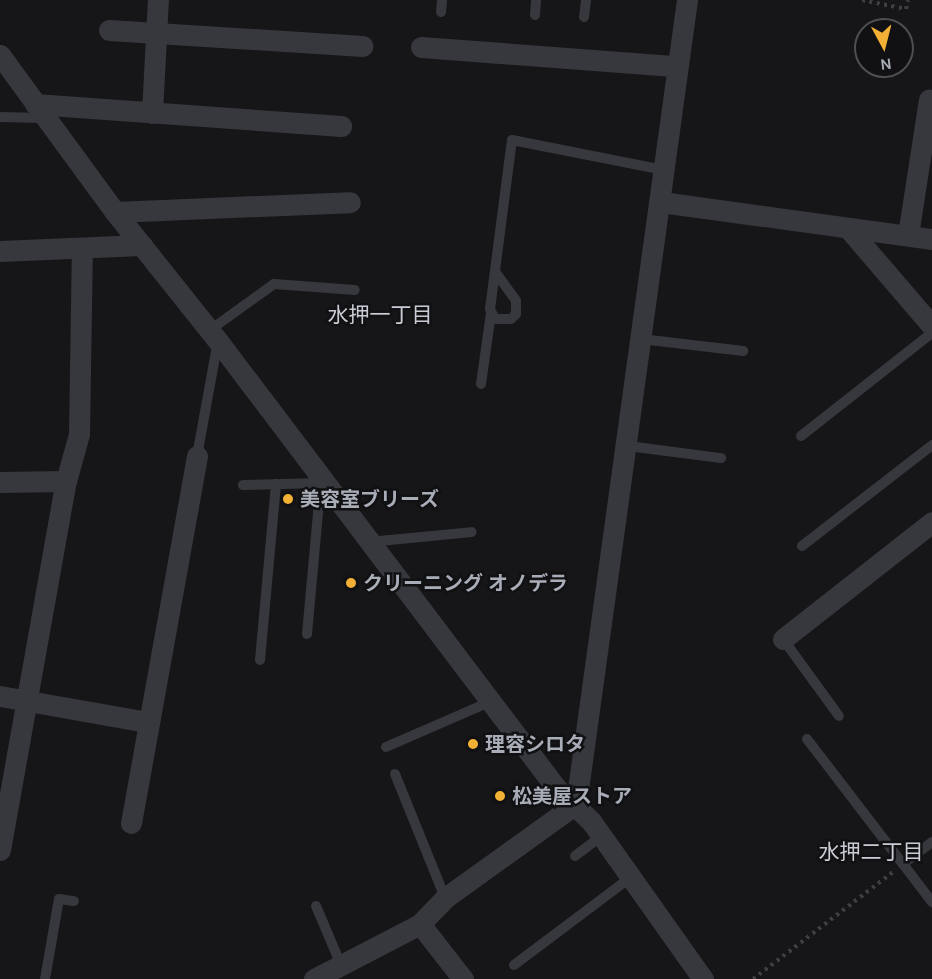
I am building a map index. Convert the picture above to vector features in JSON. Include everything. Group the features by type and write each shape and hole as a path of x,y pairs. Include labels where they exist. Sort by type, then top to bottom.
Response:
{"street":[{"path":"152,113 158,0"},
{"path":"314,979 420,924 445,898 576,804 628,446 661,202 676,66 687,0"},
{"path":"109,30 362,46"},
{"path":"421,47 676,66"},
{"path":"0,55 115,212 214,335 321,482 492,701 557,789 576,804 602,836 703,979"},
{"path":"908,235 929,100"},
{"path":"40,111 152,113 341,126"},
{"path":"115,212 351,202"},
{"path":"661,202 932,239"},
{"path":"848,228 932,326"},
{"path":"0,251 142,245"},
{"path":"0,850 66,481 79,434 82,248"},
{"path":"131,823 197,456"},
{"path":"0,482 66,481"},
{"path":"783,639 932,522"},
{"path":"0,696 148,722"},
{"path":"420,924 463,979"}],"lane":[{"path":"441,12 442,0"},
{"path":"535,15 536,0"},
{"path":"584,17 586,0"},
{"path":"0,117 40,111"},
{"path":"481,384 512,140 663,170"},
{"path":"491,313 495,318 510,319 517,307 496,273"},
{"path":"197,456 214,335 274,284 355,290"},
{"path":"801,436 932,333"},
{"path":"641,339 743,351"},
{"path":"802,546 932,444"},
{"path":"628,446 721,458"},
{"path":"243,485 321,482 307,634"},
{"path":"260,660 276,484"},
{"path":"369,542 472,531"},
{"path":"783,639 839,716"},
{"path":"386,747 492,701"},
{"path":"807,739 932,902"},
{"path":"395,774 445,898"},
{"path":"575,856 602,836"},
{"path":"903,864 932,842"},
{"path":"513,965 631,877"},
{"path":"45,979 59,899 74,902"},
{"path":"316,906 341,965"}],"path":[{"path":"861,0 906,9 908,0"},
{"path":"753,979 903,864"}],"place":[{"name":"美容室ブリーズ","path":"288,499"},
{"name":"クリーニング オノデラ","path":"351,583"},
{"name":"理容シロタ","path":"473,744"},
{"name":"松美屋ストア","path":"500,796"}],"district":[{"name":"水押一丁目","path":"380,315"},
{"name":"水押二丁目","path":"871,852"}]}
